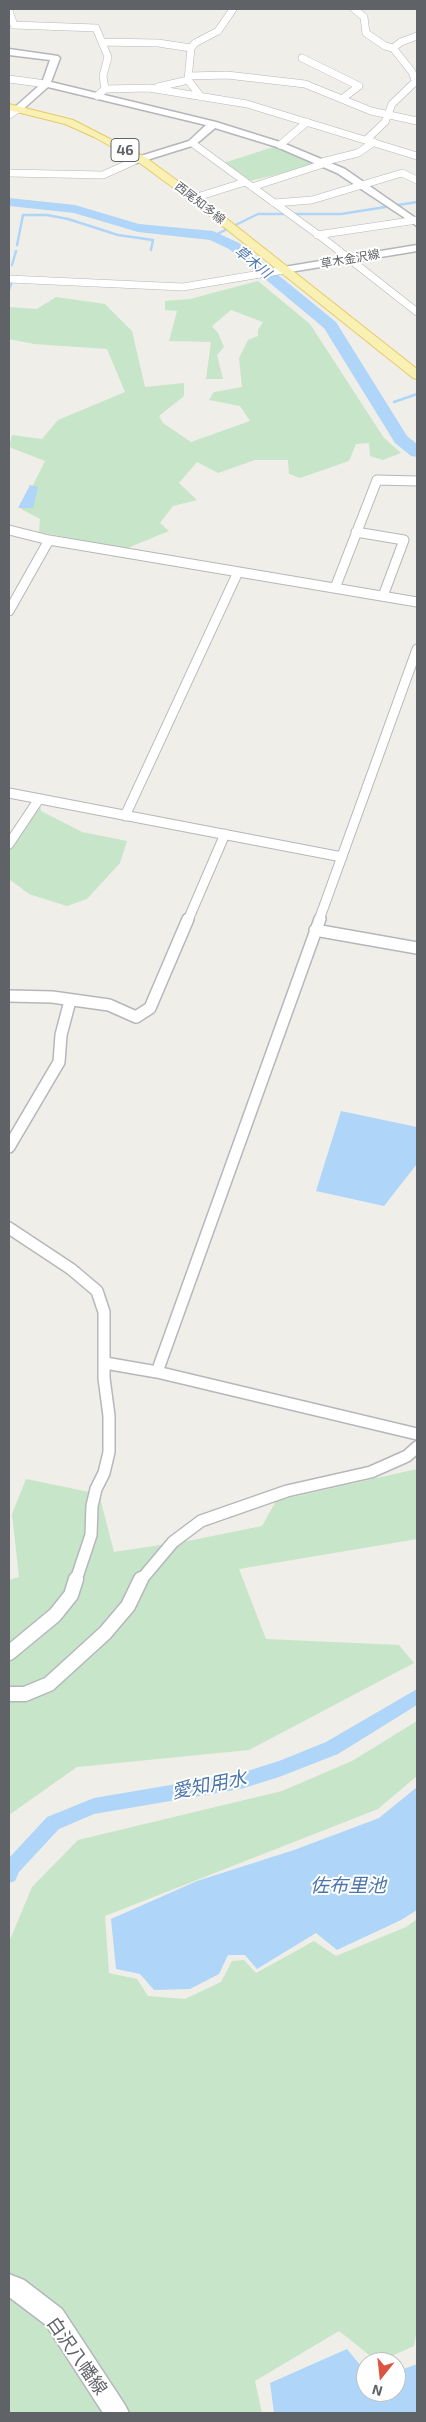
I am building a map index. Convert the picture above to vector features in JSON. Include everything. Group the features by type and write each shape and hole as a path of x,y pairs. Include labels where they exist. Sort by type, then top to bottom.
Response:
{"main road":[{"name":"西尾知多線","path":"12,110 69,122 137,160 194,198 230,226 278,271 417,375"},
{"name":"白沢八幡線","path":"9,2285 16,2288 54,2318 118,2413"}],"street":[{"path":"201,97 188,78 191,48 195,43 218,31 233,9"},
{"path":"354,9 364,17 366,33 385,46 393,48 416,80 392,104 385,122 366,140"},
{"path":"9,11 11,25 9,32"},
{"path":"11,25 96,28 108,58 103,76 105,89"},
{"path":"393,48 400,42 417,36"},
{"path":"102,42 158,44 191,48"},
{"path":"9,52 55,58 46,84 12,110"},
{"path":"302,58 332,71 345,81 360,86 343,98"},
{"path":"149,88 188,78 227,74 305,84 371,110 417,121"},
{"path":"9,80 46,84 214,124 280,145 324,162 365,185 416,221"},
{"path":"97,96 105,89 149,88 247,104 417,156"},
{"path":"280,145 307,122"},
{"path":"9,173 103,176 137,160 192,143 214,124"},
{"path":"252,187 324,162 358,153 374,142"},
{"path":"192,143 287,212 417,312"},
{"path":"274,203 312,200 402,173 417,180"},
{"path":"194,198 245,182"},
{"path":"317,235 416,221"},
{"name":"草木金沢線","path":"278,271 417,248"},
{"path":"9,278 183,287 278,271"},
{"path":"335,588 377,480 417,481"},
{"path":"9,530 49,540 417,602"},
{"path":"356,532 404,540 383,596"},
{"path":"9,611 49,540"},
{"path":"125,816 238,572"},
{"path":"157,1372 315,930 415,662 417,649"},
{"path":"9,793 342,857"},
{"path":"9,844 38,799"},
{"path":"9,996 52,997 109,1005 136,1017 150,1008 225,834"},
{"path":"315,930 417,948"},
{"path":"9,1147 59,1062 61,1035 70,1001"},
{"path":"9,1228 71,1269 97,1291 104,1312 109,1416 109,1452 104,1473 96,1490 92,1506 91,1535 71,1595 55,1615 9,1653"},
{"path":"105,1362 157,1372 417,1434"},
{"path":"9,1694 25,1694 49,1684 105,1633 128,1606 142,1577 160,1555 172,1542 200,1521 287,1491 371,1472 406,1456 417,1447"}],"green space":[{"path":"280,145 326,163 245,182 220,164"},
{"path":"258,281 310,324 384,438 401,453 383,460 370,456 369,443 356,444 349,461 300,478 289,474 288,460 255,460 218,473 197,462 179,483 197,500 173,506 160,523 169,531 125,549 39,532 40,519 21,509 45,461 9,447 12,435 42,439 58,420 125,392 107,349 34,344 9,339 9,307 37,309 56,297 105,304 132,331 145,387 184,383 184,396 159,416 163,423 191,442 250,421 240,406 209,400 214,392 242,387 239,358 248,340 258,336 258,330 263,322 231,310 212,326 218,333 224,347 217,355 223,379 206,379 211,342 169,341 177,311 165,310 165,301 190,299"},
{"path":"40,806 41,811 82,832 127,841 120,863 87,899 67,906 29,894 9,879 9,849 35,808"},
{"path":"417,1469 417,1539 239,1569 266,1639 399,1645 414,1663 249,1750 77,1767 9,1815 9,1580 19,1577 12,1514 26,1479 99,1494 114,1552 193,1540 262,1526 276,1501"},
{"path":"417,1721 417,1776 378,1809 105,1916 109,1973 137,1979 148,1996 185,1999 221,1982 232,1961 244,1960 256,1973 314,1941 336,1956 406,1927 417,1919 417,2329 414,2346 400,2352 365,2352 339,2331 255,2381 262,2413 9,2413 9,1942 32,1887 78,1840 282,1791 352,1761"}],"water":[{"path":"30,485 38,487 33,508 18,508"},
{"path":"341,1111 417,1127 417,1164 384,1206 316,1191"},
{"name":"佐布里池","path":"417,1787 417,1910 401,1920 337,1950 316,1933 257,1969 245,1955 228,1955 219,1974 190,1989 154,1990 140,1974 116,1969 111,1919 197,1881 294,1850 379,1818"},
{"path":"347,2349 356,2360 356,2402 406,2402 406,2368 417,2364 417,2413 274,2413 270,2383"}],"waterway":[{"name":"草木川","path":"9,202 75,209 138,228 213,236 234,246 330,325 401,439 417,452"},
{"path":"213,236 258,214 341,214 417,202"},
{"path":"17,245 23,215 47,215 68,219 118,235 153,240 151,250"},
{"path":"12,265 16,251"},
{"path":"9,290 12,281"},
{"path":"394,402 417,394"},
{"name":"愛知用水","path":"9,1875 13,1866 53,1823 94,1806 241,1781 279,1769 332,1748 417,1696"}]}
